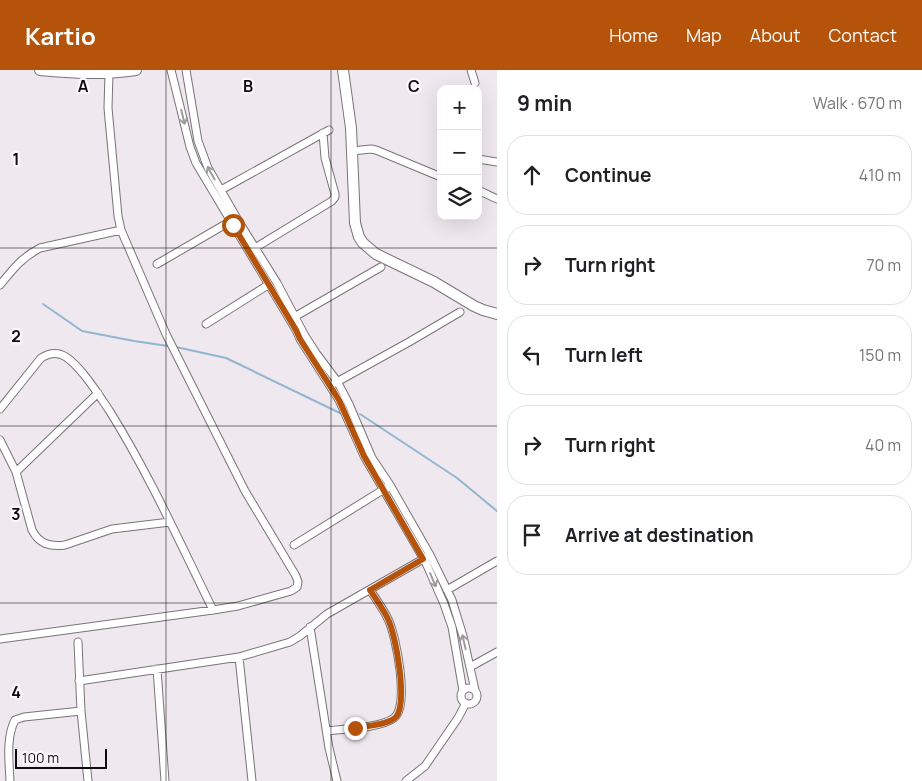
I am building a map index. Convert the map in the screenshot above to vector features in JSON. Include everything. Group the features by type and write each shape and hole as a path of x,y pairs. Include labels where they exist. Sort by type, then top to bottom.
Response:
{"street":[{"path":"47,70 109,74 136,70"},
{"path":"171,70 196,164 300,339 339,400 364,456 383,490 427,557 452,600 477,693 475,702 466,703 461,696 466,688 475,690"},
{"path":"186,70 198,141 208,168 277,283 305,336 337,381 372,458 390,486 427,557 452,628 464,691"},
{"path":"343,70 349,114 355,223 358,238 376,254 434,282 474,306 497,314"},
{"path":"471,70 475,84"},
{"path":"0,639 238,606 291,591 297,587 298,582 244,490 166,334 120,230 108,108 109,74"},
{"path":"221,190 326,131 324,152 335,198 255,248"},
{"path":"352,151 376,150 437,175"},
{"path":"482,160 497,162"},
{"path":"482,192 497,198"},
{"path":"157,264 231,221"},
{"path":"0,285 16,266 29,254 40,248 120,230"},
{"path":"296,316 381,267"},
{"path":"206,324 268,285"},
{"path":"330,385 460,312"},
{"path":"0,409 41,358 49,354 58,353 66,357 78,368 98,392 120,428 170,522 213,610"},
{"path":"16,472 98,392"},
{"path":"0,440 16,472 32,530 40,541 48,545 65,545 112,529 170,522"},
{"path":"294,545 390,486"},
{"path":"79,681 239,657 290,642 327,614 427,557"},
{"path":"447,590 497,562"},
{"path":"326,731 376,725 392,720 398,713 402,692 396,643 388,620 370,590"},
{"path":"310,627 326,731 337,781"},
{"path":"78,642 81,711 88,781"},
{"path":"470,667 497,652"},
{"path":"239,657 252,781"},
{"path":"158,669 165,781"},
{"path":"406,781 425,766 466,703"},
{"path":"10,781 10,736 12,726 16,720 24,717 81,711"}],"waterway":[{"path":"43,304 82,331 168,346"},
{"path":"176,347 226,358 342,414"},
{"path":"360,414 457,478 497,511"}],"route":[{"path":"233,225 300,339 339,400 364,456 423,559 370,590 388,620 393,633 396,643 402,696 398,713 392,720 376,725 355,728"}]}
